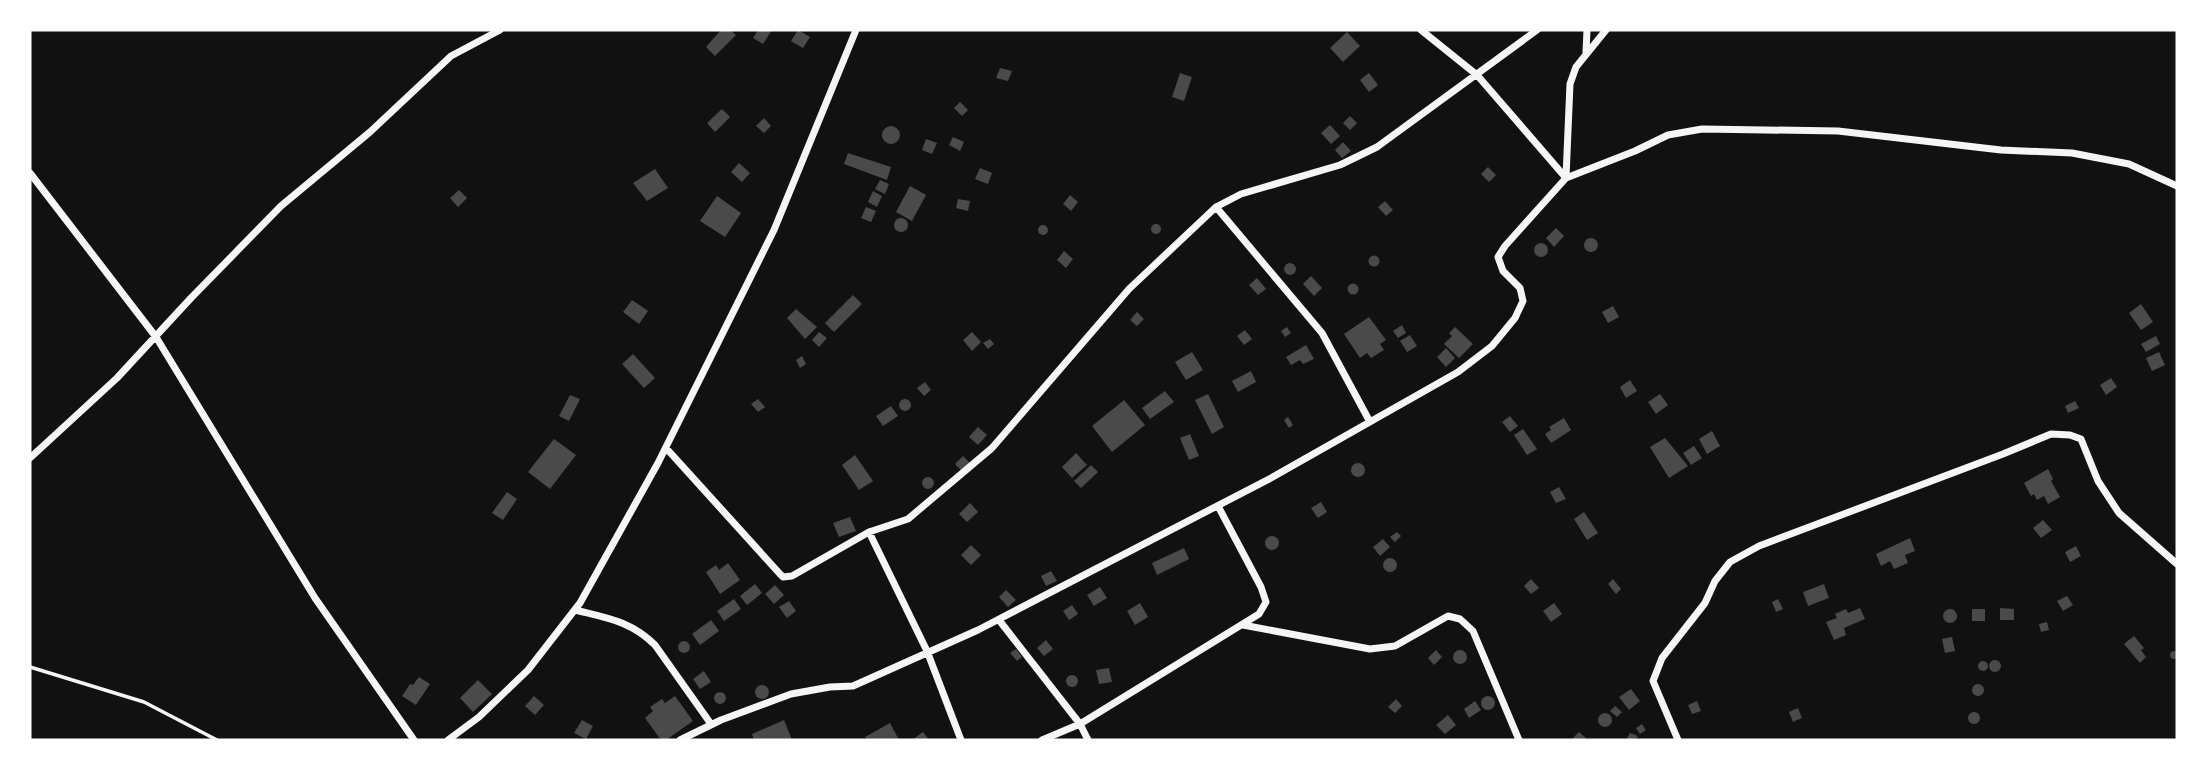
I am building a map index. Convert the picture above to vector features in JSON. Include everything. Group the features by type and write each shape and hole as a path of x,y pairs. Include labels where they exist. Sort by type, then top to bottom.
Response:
{"street":[{"path":"30,458 117,378 281,206 370,132 451,56 500,30"},
{"path":"448,740 479,717 528,670 575,610 666,448 774,230 856,30"},
{"path":"1420,30 1477,75 1566,178"},
{"path":"666,448 783,577 792,576 869,532 908,519 992,448 1129,289 1216,207 1241,194 1340,166 1377,147 1537,30"},
{"path":"1586,52 1587,30"},
{"path":"1566,178 1570,84 1576,67 1606,30"},
{"path":"680,740 712,724 791,694 853,686 999,620 1219,506 1458,372 1492,346 1515,318 1523,301 1520,288 1503,271 1499,257 1505,246 1566,178 1668,135 1702,129 1838,131 2001,150 2072,153 2129,164 2177,186"},
{"path":"32,178 156,337 315,598 414,740"},
{"path":"1216,207 1322,333 1370,422"},
{"path":"1678,740 1653,681 1662,658 1705,603 1715,581 1730,562 1759,546 2051,434 2070,435 2081,439 2098,481 2119,513 2177,564"},
{"path":"1042,740 1080,724 1259,614 1266,602 1261,587 1219,506"},
{"path":"869,532 927,651 961,740"},
{"path":"575,610 632,626 644,634 655,645 712,724"},
{"path":"1242,624 1370,649 1395,646 1448,615 1460,619 1472,631 1518,740"},
{"path":"999,620 1080,724 1088,740"}],"path":[{"path":"30,667 144,702 217,740"}],"building":[{"path":"721,30 730,30 736,35 715,56 706,47"},
{"path":"758,30 772,30 763,44 753,38"},
{"path":"798,30 810,37 803,48 791,41"},
{"path":"1347,32 1360,46 1343,62 1330,48"},
{"path":"1000,68 1012,71 1008,81 996,78"},
{"path":"1180,73 1192,77 1184,101 1172,97"},
{"path":"1369,73 1378,85 1369,92 1360,80"},
{"path":"960,102 968,110 962,116 954,108"},
{"path":"722,109 730,117 715,132 707,123"},
{"path":"1350,116 1357,123 1350,130 1343,123"},
{"path":"764,118 771,126 764,133 756,126"},
{"path":"1330,125 1340,136 1331,144 1321,133"},
{"path":"891,126 897,129 900,135 897,141 891,144 885,141 882,135 885,129"},
{"path":"953,137 964,142 960,151 949,145"},
{"path":"926,139 937,143 932,154 922,150"},
{"path":"1343,142 1351,151 1342,158 1335,150"},
{"path":"848,153 891,167 887,180 844,164"},
{"path":"739,163 750,173 742,182 731,172"},
{"path":"1488,167 1496,175 1489,182 1481,174"},
{"path":"980,168 992,173 988,184 975,179"},
{"path":"655,169 668,188 647,201 633,183"},
{"path":"880,180 889,184 885,194 875,189"},
{"path":"910,186 926,195 912,221 896,212"},
{"path":"459,190 467,198 458,207 450,198"},
{"path":"873,191 882,196 877,207 868,202"},
{"path":"1070,195 1078,202 1071,211 1063,204"},
{"path":"717,196 741,213 725,237 700,221"},
{"path":"958,199 970,201 968,211 956,208"},
{"path":"1385,201 1393,210 1386,216 1378,207"},
{"path":"866,207 876,211 871,222 861,218"},
{"path":"901,218 906,220 906,230 901,232 896,230 894,225 896,220"},
{"path":"1156,224 1160,225 1160,233 1156,234 1152,233 1151,229 1152,225"},
{"path":"1043,225 1047,226 1047,234 1043,235 1039,234 1038,230 1039,226"},
{"path":"1556,228 1564,236 1554,247 1546,238"},
{"path":"1588,238 1594,238 1598,245 1594,252 1588,252 1584,248 1584,242"},
{"path":"1538,243 1544,243 1548,250 1544,257 1538,257 1534,253 1534,247"},
{"path":"1064,251 1073,259 1066,268 1057,260"},
{"path":"1374,255 1380,261 1374,267 1368,261"},
{"path":"1290,263 1296,269 1290,275 1284,269"},
{"path":"1311,276 1322,288 1314,296 1303,284"},
{"path":"1257,278 1266,289 1258,295 1249,285"},
{"path":"1353,283 1359,289 1353,295 1347,289"},
{"path":"853,295 862,304 834,332 825,323"},
{"path":"632,300 648,311 639,324 623,312"},
{"path":"2141,304 2153,322 2141,330 2129,313"},
{"path":"1613,306 1619,317 1608,323 1602,312"},
{"path":"796,309 817,327 805,339 787,318"},
{"path":"1137,312 1144,319 1137,326 1130,320"},
{"path":"1369,317 1386,340 1380,344 1384,350 1371,358 1367,353 1360,358 1344,334"},
{"path":"1402,325 1406,333 1398,338 1393,331"},
{"path":"1287,327 1291,333 1285,337 1281,331"},
{"path":"1455,327 1473,344 1459,358 1444,344 1452,336 1449,333"},
{"path":"1245,330 1252,339 1244,345 1237,336"},
{"path":"819,332 827,338 819,347 812,340"},
{"path":"972,332 981,342 972,351 963,340"},
{"path":"1410,335 1417,346 1407,352 1400,341"},
{"path":"2156,336 2160,344 2146,352 2141,344"},
{"path":"990,339 994,344 988,349 983,343"},
{"path":"1306,345 1314,359 1303,364 1300,360 1291,365 1286,357"},
{"path":"1446,348 1455,358 1446,367 1437,357"},
{"path":"1192,352 1203,370 1186,380 1175,362"},
{"path":"2159,352 2165,365 2152,371 2146,358"},
{"path":"633,354 655,378 644,388 622,364"},
{"path":"802,356 806,364 800,368 796,360"},
{"path":"1251,371 1256,382 1238,392 1232,381"},
{"path":"2111,378 2117,387 2106,395 2100,385"},
{"path":"1630,380 1637,391 1626,398 1620,387"},
{"path":"925,382 931,390 924,396 917,388"},
{"path":"1165,391 1174,402 1150,419 1142,408"},
{"path":"1208,394 1224,427 1212,434 1195,400"},
{"path":"1660,394 1668,405 1656,414 1648,402"},
{"path":"570,395 580,399 569,421 559,416"},
{"path":"758,399 765,407 758,412 751,404"},
{"path":"900,400 910,400 910,410 900,410"},
{"path":"1124,400 1145,425 1112,452 1092,426"},
{"path":"2075,401 2079,408 2068,413 2065,406"},
{"path":"891,406 898,416 883,426 876,416"},
{"path":"1510,416 1518,426 1510,432 1502,422"},
{"path":"1288,417 1293,425 1289,428 1284,420"},
{"path":"1564,418 1571,430 1551,443 1545,434 1551,430 1549,427"},
{"path":"978,427 987,435 978,445 969,437"},
{"path":"1523,429 1537,449 1527,455 1514,435"},
{"path":"1712,431 1720,446 1707,454 1699,439"},
{"path":"1190,434 1199,456 1189,460 1180,438"},
{"path":"1665,438 1688,466 1669,478 1650,447"},
{"path":"554,439 576,455 550,489 528,472"},
{"path":"1694,446 1702,458 1691,465 1683,453"},
{"path":"1076,453 1087,465 1072,478 1062,467"},
{"path":"855,455 873,481 859,490 842,465"},
{"path":"963,456 970,463 962,471 955,464"},
{"path":"1355,463 1361,463 1365,470 1361,477 1355,477 1351,473 1351,467"},
{"path":"1091,465 1098,472 1081,488 1074,481"},
{"path":"2048,469 2060,497 2048,504 2044,496 2037,500 2034,494 2031,496 2024,483"},
{"path":"928,477 934,483 928,489 922,483"},
{"path":"1559,487 1566,499 1556,503 1550,492"},
{"path":"507,492 517,499 503,520 492,513"},
{"path":"1321,502 1327,512 1318,518 1311,508"},
{"path":"970,503 978,512 967,522 959,514"},
{"path":"1584,512 1598,533 1587,540 1574,519"},
{"path":"850,517 856,531 839,537 833,523"},
{"path":"2043,520 2052,530 2041,538 2033,528"},
{"path":"1397,532 1401,536 1395,542 1390,537"},
{"path":"1269,536 1275,536 1279,543 1275,550 1269,550 1265,546 1265,540"},
{"path":"1910,538 1915,551 1905,555 1908,563 1894,569 1890,561 1881,566 1876,554"},
{"path":"1383,539 1390,547 1380,556 1373,547"},
{"path":"971,545 981,555 971,565 961,555"},
{"path":"2076,546 2081,556 2070,562 2065,552"},
{"path":"1184,548 1189,559 1157,575 1152,563"},
{"path":"1390,558 1395,560 1395,570 1390,572 1385,570 1383,565 1385,560"},
{"path":"728,563 740,580 720,594 706,572 716,565 719,570"},
{"path":"1051,571 1057,581 1046,586 1041,576"},
{"path":"1531,579 1539,588 1531,594 1524,586"},
{"path":"1613,579 1621,589 1616,594 1608,584"},
{"path":"755,584 762,593 747,605 740,596"},
{"path":"1824,584 1829,598 1808,606 1803,592"},
{"path":"775,585 784,595 774,604 765,594"},
{"path":"1100,587 1107,598 1094,606 1087,595"},
{"path":"1006,590 1016,600 1008,607 999,597"},
{"path":"2067,596 2073,605 2063,611 2057,601"},
{"path":"734,599 741,609 724,621 717,611"},
{"path":"1778,599 1783,609 1776,612 1772,602"},
{"path":"789,601 796,611 787,618 779,607"},
{"path":"1140,603 1148,617 1135,625 1127,611"},
{"path":"1554,603 1562,614 1551,622 1543,611"},
{"path":"1072,605 1078,614 1069,620 1063,611"},
{"path":"1860,608 1865,619 1844,628 1846,635 1834,640 1826,622 1837,618 1835,614 1846,609 1848,613"},
{"path":"2000,608 2014,609 2014,620 2000,620"},
{"path":"1950,609 1955,611 1955,621 1950,623 1945,621 1943,616 1945,611"},
{"path":"1972,609 1985,609 1985,621 1972,621"},
{"path":"711,620 719,631 700,645 692,634"},
{"path":"2047,622 2049,630 2041,632 2039,624"},
{"path":"2134,636 2144,648 2141,650 2146,657 2140,663 2124,644"},
{"path":"1952,637 1955,651 1945,653 1942,639"},
{"path":"1046,640 1053,649 1044,656 1037,648"},
{"path":"679,642 689,642 689,652 679,652"},
{"path":"1016,649 1022,657 1017,661 1010,653"},
{"path":"1436,650 1442,657 1434,665 1428,658"},
{"path":"1460,650 1465,652 1465,662 1460,664 1455,662 1453,657 1455,652"},
{"path":"2174,651 2178,655 2174,659 2170,655"},
{"path":"1983,661 1988,666 1983,671 1978,666"},
{"path":"1990,661 2000,661 2000,671 1990,671"},
{"path":"1109,668 1112,682 1099,684 1096,670"},
{"path":"704,671 711,682 700,689 693,679"},
{"path":"1072,675 1078,681 1072,687 1066,681"},
{"path":"419,677 430,684 416,705 402,696"},
{"path":"478,680 492,694 473,712 460,698"},
{"path":"1978,684 1984,690 1978,696 1972,690"},
{"path":"762,685 767,687 767,697 762,699 757,697 755,692 757,687"},
{"path":"1631,689 1640,701 1629,710 1619,697"},
{"path":"720,692 726,698 720,704 714,698"},
{"path":"534,696 544,705 535,715 525,706"},
{"path":"675,696 693,721 666,740 661,740 645,718 653,711 650,707 662,699 665,703"},
{"path":"1485,696 1491,696 1495,703 1491,710 1485,710 1481,706 1481,700"},
{"path":"1396,699 1402,706 1395,713 1388,707"},
{"path":"1475,701 1481,710 1469,718 1464,709"},
{"path":"1697,701 1701,711 1692,714 1688,705"},
{"path":"1615,706 1622,712 1617,717 1610,711"},
{"path":"1798,708 1802,718 1793,722 1789,712"},
{"path":"1974,712 1980,718 1974,724 1968,718"},
{"path":"1605,713 1610,715 1610,725 1605,727 1600,725 1598,720 1600,715"},
{"path":"1448,715 1456,725 1445,734 1436,725"},
{"path":"582,720 593,726 586,739 574,733"},
{"path":"784,720 792,740 754,740 752,734"},
{"path":"890,723 899,740 867,740 865,737"},
{"path":"1642,724 1646,730 1640,734 1636,728"},
{"path":"923,732 929,740 912,740"},
{"path":"1579,732 1586,738 1571,740"},
{"path":"1630,733 1638,736 1636,740 1626,740"}]}
